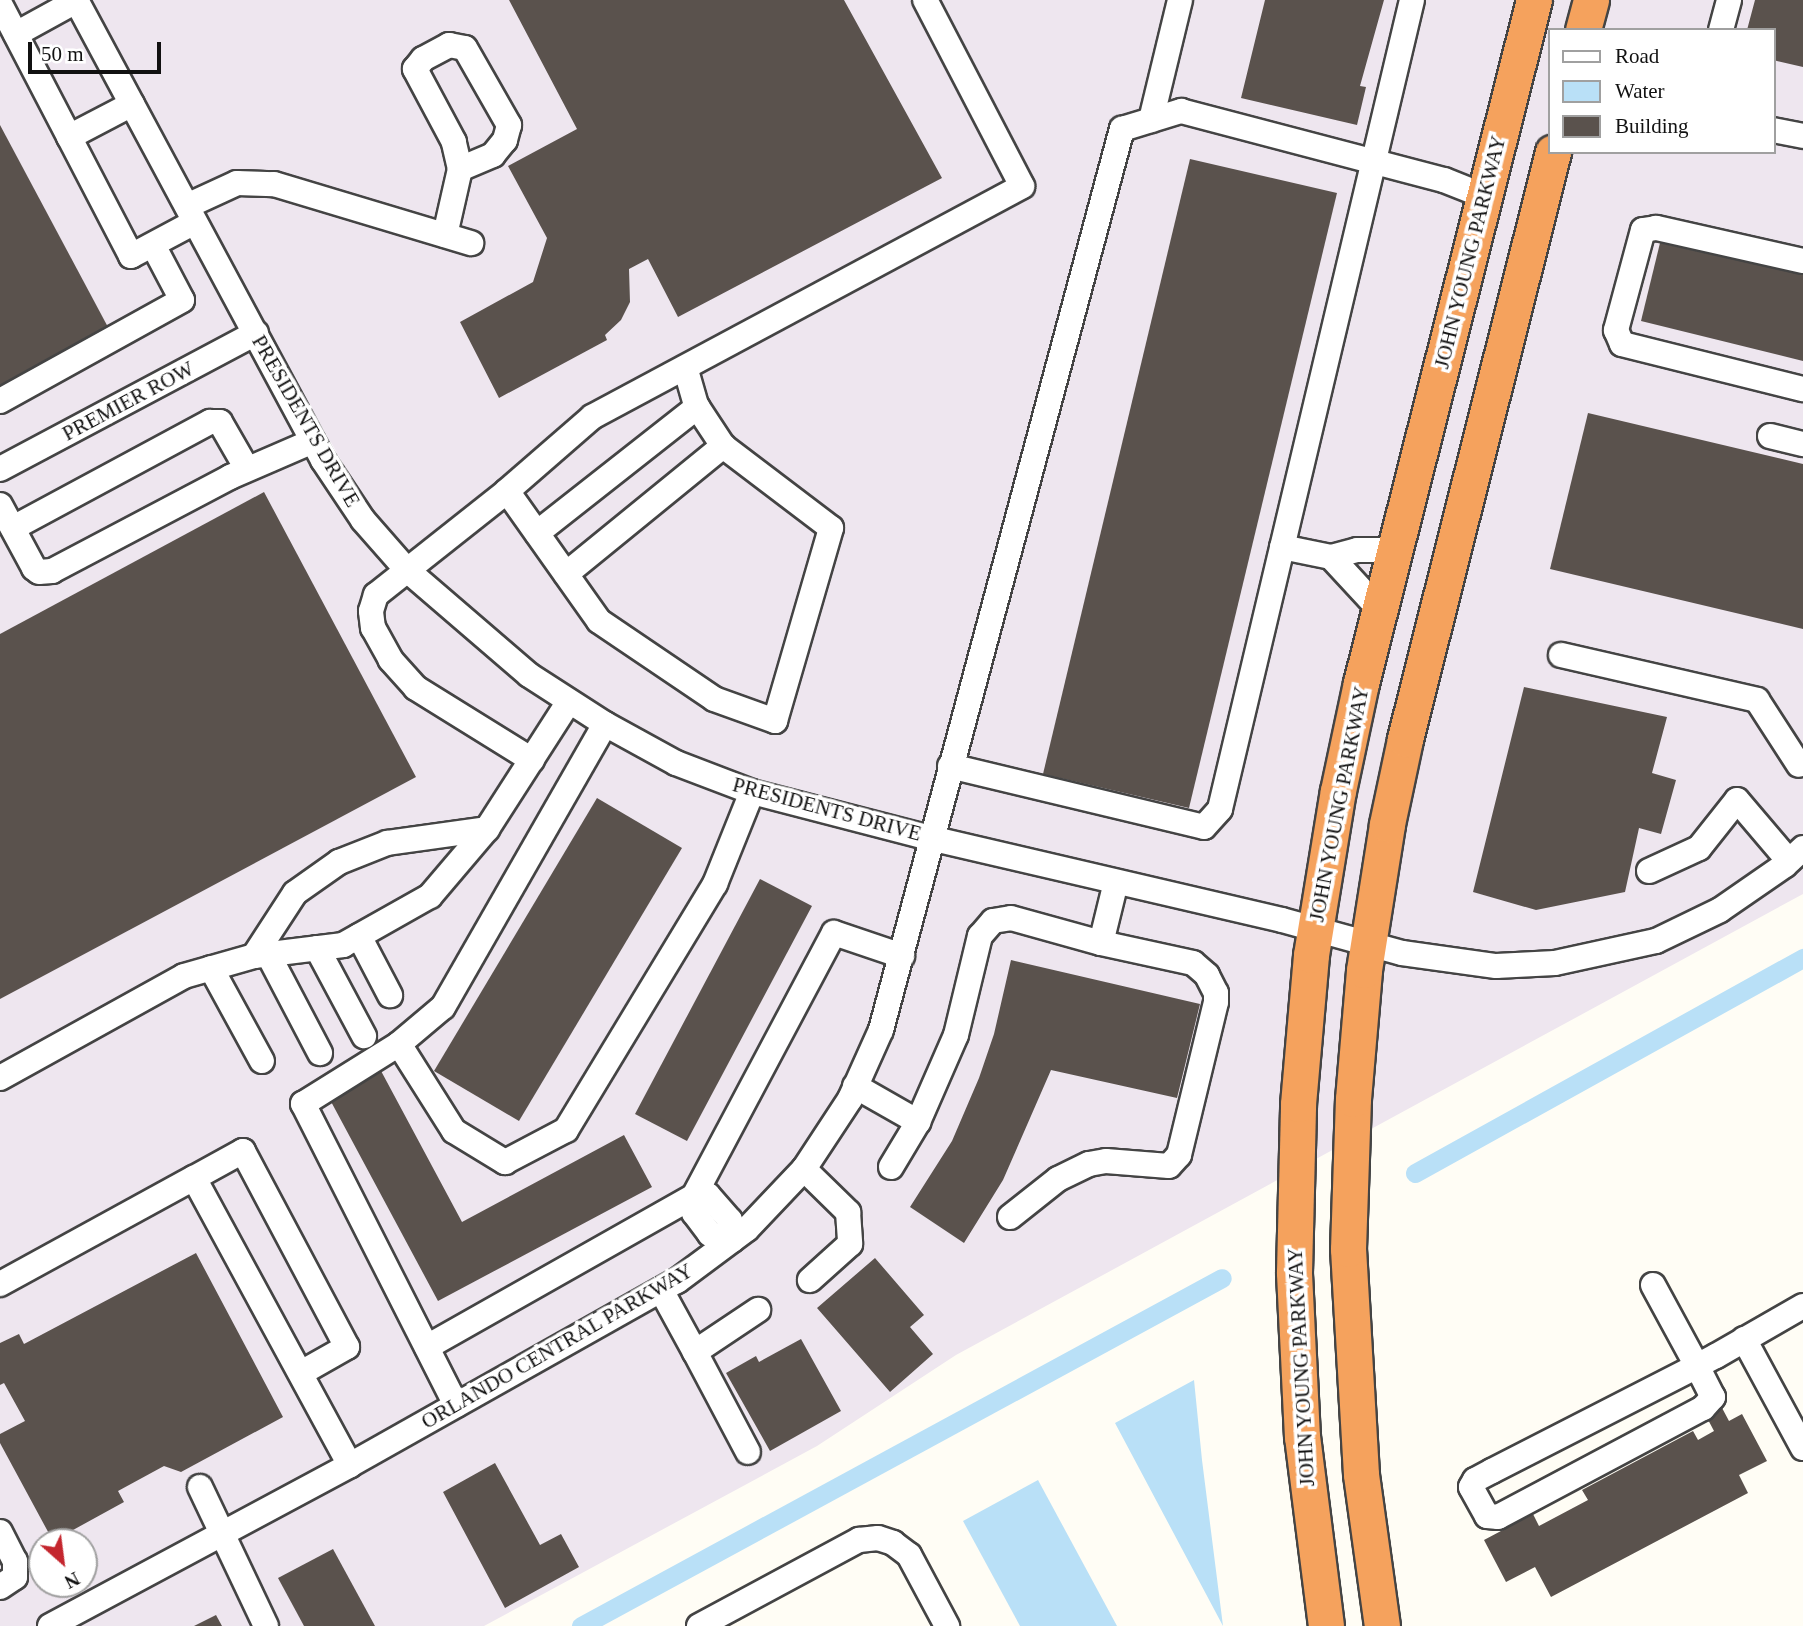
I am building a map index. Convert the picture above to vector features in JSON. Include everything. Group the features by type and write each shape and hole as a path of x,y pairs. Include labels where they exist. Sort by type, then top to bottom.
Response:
{"highway":[{"name":"JOHN YOUNG PARKWAY","path":"1326,1626 1302,1437 1294,1272 1297,1104 1315,929 1338,791 1379,609 1534,0"},
{"path":"1584,28 1591,0"},
{"path":"1382,1626 1361,1474 1348,1248 1353,1099 1368,944 1405,738 1552,154"},
{"path":"1484,196 1499,202 1513,214 1521,231 1526,259"}],"street":[{"path":"16,34 76,0"},
{"name":"PRESIDENTS DRIVE","path":"76,0 313,441 363,520 407,570 476,632 568,703 676,762 752,792 930,838 1315,929 1368,944 1426,957 1496,966 1592,958 1667,936 1720,910 1796,855"},
{"path":"532,760 429,698 391,660 373,628 371,611 376,595 507,491 592,417 686,369 1022,186 925,0"},
{"path":"1151,120 1181,0"},
{"path":"950,766 1204,827 1220,809 1412,0"},
{"path":"1722,28 1729,0"},
{"path":"0,4 131,256 153,245 191,214 237,183 274,184 471,243"},
{"path":"445,236 460,169 454,142 415,69 423,59 449,45 465,48 509,125 505,140 493,155 460,169"},
{"path":"69,137 132,104"},
{"path":"1151,120 1181,111 1444,180 1484,196"},
{"name":"ORLANDO CENTRAL PARKWAY","path":"55,1625 350,1465 661,1290 747,1228 804,1169 855,1086 881,1030 930,838 1122,128 1151,120"},
{"path":"1775,130 1803,136"},
{"path":"1803,261 1656,228 1643,230 1616,330 1622,344 1803,389"},
{"path":"0,401 182,300 153,245"},
{"name":"PREMIER ROW","path":"4,459 256,333"},
{"path":"507,491 600,621 715,699 775,721 831,528 723,446 697,407 686,369"},
{"path":"537,533 697,407"},
{"path":"13,528 210,422 220,422 247,470"},
{"path":"1770,436 1803,444"},
{"path":"0,506 34,568 39,572 52,571 247,470 313,441"},
{"path":"566,574 723,446"},
{"path":"1282,547 1331,557 1357,550 1395,550"},
{"path":"1331,557 1379,609"},
{"path":"1560,655 1757,700 1802,770"},
{"path":"0,1078 184,976 261,955 343,945 430,896 486,829 568,703"},
{"path":"456,1405 303,1104 399,1044 443,1007 605,724"},
{"path":"399,1044 454,1130 505,1162 566,1130 715,884 752,792"},
{"path":"1649,871 1699,848 1737,800 1796,855"},
{"path":"261,955 295,894 339,862 387,843 486,829"},
{"path":"1101,943 1116,882"},
{"path":"891,1167 918,1122 956,1035 980,936 985,927 993,921 1011,918 1101,943 1193,963 1208,975 1216,993 1216,1002 1179,1155 1169,1166 1106,1161 1089,1164 1058,1179 1010,1217"},
{"path":"694,1196 834,933 902,956"},
{"path":"359,936 390,995"},
{"path":"317,948 364,1036"},
{"path":"261,955 320,1053"},
{"path":"211,968 261,1061"},
{"path":"855,1086 918,1122"},
{"path":"0,1284 243,1152 347,1347 301,1373"},
{"path":"804,1169 848,1212 850,1244 810,1280"},
{"path":"194,1178 350,1465"},
{"path":"427,1347 694,1196 708,1195 730,1220 732,1240"},
{"path":"1653,1285 1697,1366 1713,1397 1703,1408 1498,1517 1487,1516 1471,1487 1475,1480 1697,1366 1803,1306"},
{"path":"661,1290 748,1452"},
{"path":"695,1352 758,1310"},
{"path":"1744,1339 1803,1448"},
{"path":"201,1487 266,1626"},
{"path":"0,1532 15,1561 15,1577 0,1587"},
{"path":"699,1626 859,1540 878,1538 893,1543 909,1555 947,1626"}],"shaded area":[{"path":"0,0 1803,0 1803,894 956,1355 817,1446 484,1626 0,1626"}],"water":[{"path":"1194,1380 1202,1460 1223,1626 1115,1423"},
{"path":"1038,1480 1117,1626 1020,1626 963,1521"}],"building":[{"path":"509,0 844,0 942,178 678,317 648,259 629,269 630,302 621,320 605,335 607,340 499,398 460,322 533,282 547,238 508,166 577,129"},
{"path":"1265,0 1384,0 1360,86 1366,87 1357,125 1241,98"},
{"path":"1755,0 1803,0 1803,67 1775,60 1775,28 1748,28"},
{"path":"0,125 109,329 0,389"},
{"path":"1190,159 1337,193 1189,808 1043,774"},
{"path":"1660,243 1803,275 1803,361 1641,321"},
{"path":"1588,413 1803,464 1803,629 1550,569"},
{"path":"264,492 416,777 0,999 0,634"},
{"path":"1524,687 1667,717 1652,773 1676,780 1661,834 1639,828 1625,892 1536,910 1473,892"},
{"path":"597,798 682,848 519,1121 434,1071"},
{"path":"760,879 812,906 687,1141 635,1114"},
{"path":"1011,960 1200,1004 1177,1098 1051,1070 1003,1180 964,1243 910,1207 952,1141 979,1078 994,1034"},
{"path":"380,1069 462,1222 624,1135 652,1187 438,1301 328,1096"},
{"path":"196,1253 283,1417 181,1472 164,1466 118,1491 124,1502 77,1528 46,1528 0,1443 0,1434 25,1421 4,1383 0,1385 0,1343 19,1334 24,1344"},
{"path":"875,1258 924,1315 910,1327 933,1354 890,1392 817,1308"},
{"path":"801,1339 841,1411 770,1451 726,1373 756,1356 759,1362"},
{"path":"1721,1406 1729,1421 1742,1414 1767,1461 1739,1475 1748,1493 1551,1597 1535,1567 1506,1582 1484,1540 1533,1514 1539,1526 1588,1500 1582,1490 1693,1431 1698,1440 1714,1431 1705,1414"},
{"path":"495,1463 540,1545 561,1534 579,1567 505,1608 443,1492"},
{"path":"333,1549 375,1626 304,1626 278,1578"},
{"path":"216,1615 222,1626 194,1626"}],"waterway":[{"path":"1415,1173 1803,958"},
{"path":"581,1626 1222,1278"}]}
